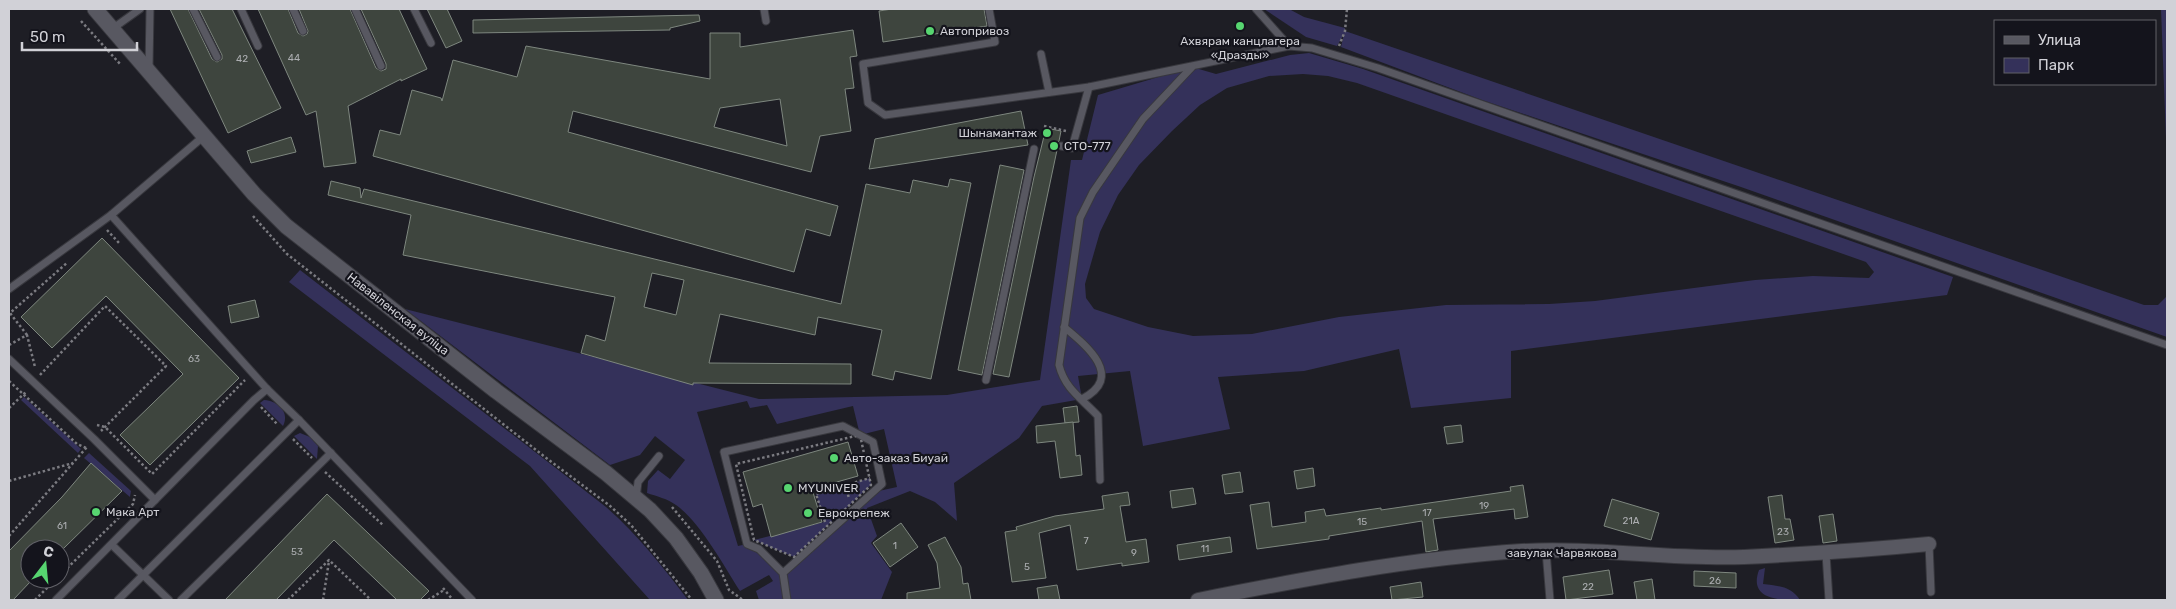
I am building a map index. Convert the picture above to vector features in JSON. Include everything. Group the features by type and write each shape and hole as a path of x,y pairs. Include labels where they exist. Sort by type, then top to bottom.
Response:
{"street":[{"name":"Нававіленская вуліца","path":"95,9 254,194 286,226 636,498 676,538 716,600"},
{"name":"завулак Чарвякова","path":"1198,600 1308,578 1472,555 1546,551 1744,557 1826,554 1929,544"}],"lane":[{"path":"112,29 140,9"},
{"path":"149,71 150,9"},
{"path":"193,9 217,57"},
{"path":"241,9 258,46"},
{"path":"293,9 303,31"},
{"path":"355,9 381,66"},
{"path":"414,9 431,43"},
{"path":"764,9 766,21"},
{"path":"988,9 995,42 863,64 868,103 885,115 1089,87 1289,46 1312,48 1336,54 2167,345"},
{"path":"1256,9 1289,46"},
{"path":"1041,54 1049,92"},
{"path":"1100,480 1098,416 1082,399 1069,389 1062,378 1059,365 1080,218 1093,192 1142,120 1192,67"},
{"path":"1061,146 1072,148 1089,87"},
{"path":"9,289 111,215 204,136"},
{"path":"986,380 1034,149"},
{"path":"111,215 267,390 299,420 472,600"},
{"path":"1064,327 1088,348 1098,360 1101,379 1094,393 1082,399"},
{"path":"9,359 94,439 155,500"},
{"path":"56,600 254,400 267,390"},
{"path":"118,600 299,420"},
{"path":"783,573 882,484 873,442 843,426 724,452 747,544 759,549 783,573 788,600"},
{"path":"181,600 331,453"},
{"path":"636,498 638,482 658,456"},
{"path":"1929,544 1931,592"},
{"path":"112,545 169,600"},
{"path":"1546,551 1550,600"},
{"path":"1826,554 1829,600"}],"path":[{"path":"1336,54 1345,31 1347,9"},
{"path":"1044,126 1077,133"},
{"path":"106,228 126,250"},
{"path":"9,536 105,427 166,366 105,306 38,378 27,335 10,313 69,261"},
{"path":"9,345 27,335"},
{"path":"91,424 105,427 152,474 247,378 254,400 318,465"},
{"path":"9,381 77,444 93,454"},
{"path":"9,408 24,395 34,382"},
{"path":"860,435 870,478 871,486 794,558 754,540 736,464 860,435"},
{"path":"9,481 74,463"},
{"path":"319,478 325,472 388,530"},
{"path":"826,527 816,494 870,478"},
{"path":"846,485 851,505"},
{"path":"70,566 133,504 136,493"},
{"path":"672,507 717,561 729,590 743,600"},
{"path":"288,600 329,560"},
{"path":"323,600 329,560"},
{"path":"329,560 371,600"},
{"path":"428,600 443,588 453,600"},
{"path":"35,600 46,589"}],"green space":[{"path":"1264,9 1289,9 1304,17 1345,28 1345,31 2144,305 2158,305 2166,297 2167,291 2167,337 1741,187 1482,100 1341,47 1344,34 1337,46 1306,37"},
{"path":"2161,9 2167,9 2167,164"},
{"path":"1309,53 1363,69 1953,277 1947,295 1511,351 1511,398 1411,408 1399,349 1304,371 1218,377 1230,429 1143,446 1130,371 1078,376 1082,399 1042,406 1019,438 954,483 957,521 935,502 910,491 867,508 877,536 871,543 892,572 881,600 759,600 756,591 773,581 769,575 740,591 694,522 676,505 647,493 648,481 658,470 670,479 685,460 655,436 640,455 610,465 405,309 759,399 947,395 1040,380 1071,160 1082,160 1098,95 1192,67 1216,74 1290,55","holes":["1303,74 1328,76 1357,83 1866,262 1874,272 1869,278 1813,276 1755,280 1595,301 1549,304 1446,305 1339,317 1252,334 1193,336 1148,327 1094,309 1086,298 1085,284 1100,232 1118,195 1139,165 1200,105 1227,88 1269,76","747,401 750,408 767,405 777,424 853,406 860,435 884,429 897,487 874,492 783,573 747,544 738,546 697,412"]},
{"path":"300,270 606,507 660,563 688,600 650,600 530,466 289,282"},
{"path":"24,397 81,449 78,453 21,400"},
{"path":"264,400 278,405 284,412 285,421 283,426 260,403"},
{"path":"300,433 310,437 318,446 317,459 294,436"},
{"path":"89,453 131,491 130,497 84,458"},
{"path":"870,478 871,485 794,557 754,540 824,522 816,494"},
{"path":"1765,568 1763,584 1788,589 1800,600 1784,600 1762,593 1758,587 1757,580 1759,570"}],"building":[{"path":"170,9 188,9 212,59 217,62 222,59 222,55 199,9 232,9 281,108 228,133"},
{"path":"258,9 288,9 298,33 303,36 308,31 299,9 350,9 376,68 381,71 386,69 386,64 361,9 399,9 427,69 401,81 401,79 348,106 356,163 324,167 316,111 306,115"},
{"path":"427,9 447,9 462,41 446,48"},
{"path":"892,9 984,9 987,26 883,42 879,11"},
{"path":"699,15 700,21 670,28 670,30 473,33 473,20"},
{"path":"853,30 857,56 850,57 854,88 845,89 851,131 820,136 811,172 573,111 568,132 838,206 830,236 806,229 794,272 373,156 380,130 400,135 412,90 441,98 442,101 453,60 517,77 526,46 710,79 710,33 740,33 740,47","holes":["780,99 787,146 714,127 720,108"]},
{"path":"1021,111 1028,145 869,169 875,139"},
{"path":"1046,128 1061,131 1056,145 1057,150 1009,377 993,374"},
{"path":"291,137 296,152 251,163 247,151"},
{"path":"1000,165 1024,170 982,375 958,370"},
{"path":"950,179 971,183 931,379 895,371 893,380 872,375 882,330 818,317 815,335 720,314 709,363 851,364 851,384 693,383 693,385 581,353 586,335 605,341 615,297 403,255 411,215 328,195 331,181 360,188 361,198 364,189 841,304 866,184 910,193 913,180 948,187","holes":["652,273 684,280 676,315 644,307"]},
{"path":"102,238 239,378 150,465 120,435 183,374 106,296 52,348 21,317"},
{"path":"255,300 259,317 231,323 228,306"},
{"path":"1077,406 1079,422 1065,423 1063,408"},
{"path":"1073,422 1076,456 1080,455 1082,475 1060,478 1055,441 1037,443 1036,426"},
{"path":"1461,425 1463,442 1447,444 1444,427"},
{"path":"848,442 858,476 812,489 822,522 771,537 762,504 753,507 743,472"},
{"path":"91,463 122,491 70,542 70,539 21,539 62,497"},
{"path":"1313,468 1315,486 1297,489 1294,471"},
{"path":"1240,472 1243,492 1225,494 1222,475"},
{"path":"1523,485 1528,517 1515,519 1514,509 1433,519 1438,550 1426,552 1422,521 1329,536 1329,539 1257,549 1250,505 1269,502 1272,527 1306,522 1305,512 1324,509 1326,516 1381,508 1381,510 1511,491 1510,487"},
{"path":"1193,488 1196,504 1172,508 1170,491"},
{"path":"1128,492 1130,505 1120,506 1126,542 1146,539 1149,562 1122,566 1122,563 1077,570 1070,525 1039,533 1046,578 1012,582 1005,532 1017,530 1016,527 1055,516 1104,509 1102,496"},
{"path":"327,494 429,591 420,600 397,600 334,540 276,600 225,600"},
{"path":"1782,495 1785,519 1790,519 1794,540 1775,543 1768,497"},
{"path":"1612,499 1659,513 1651,540 1604,526"},
{"path":"1833,514 1837,541 1823,543 1819,516"},
{"path":"901,523 918,547 890,567 873,543"},
{"path":"945,537 961,567 963,584 968,583 971,600 907,600 907,593 940,588 937,563 928,545"},
{"path":"1230,537 1232,552 1179,560 1177,545"},
{"path":"20,540 20,589 23,589 13,600 9,600 9,551"},
{"path":"1609,570 1613,594 1566,600 1563,577"},
{"path":"1694,571 1736,573 1736,588 1694,586"},
{"path":"1652,579 1655,600 1637,600 1634,582"},
{"path":"1421,582 1423,597 1392,600 1390,587"},
{"path":"1057,585 1060,600 1039,600 1037,588"}],"place":[{"name":"Ахвярам канцлагера «Дразды»","path":"1240,26"},
{"name":"Автопривоз","path":"930,31"},
{"name":"Шынамантаж","path":"1047,133"},
{"name":"СТО-777","path":"1054,146"},
{"name":"Авто-заказ Биуай","path":"834,458"},
{"name":"MYUNIVER","path":"788,488"},
{"name":"Мака Арт","path":"96,512"},
{"name":"Еврокрепеж","path":"808,513"}]}
